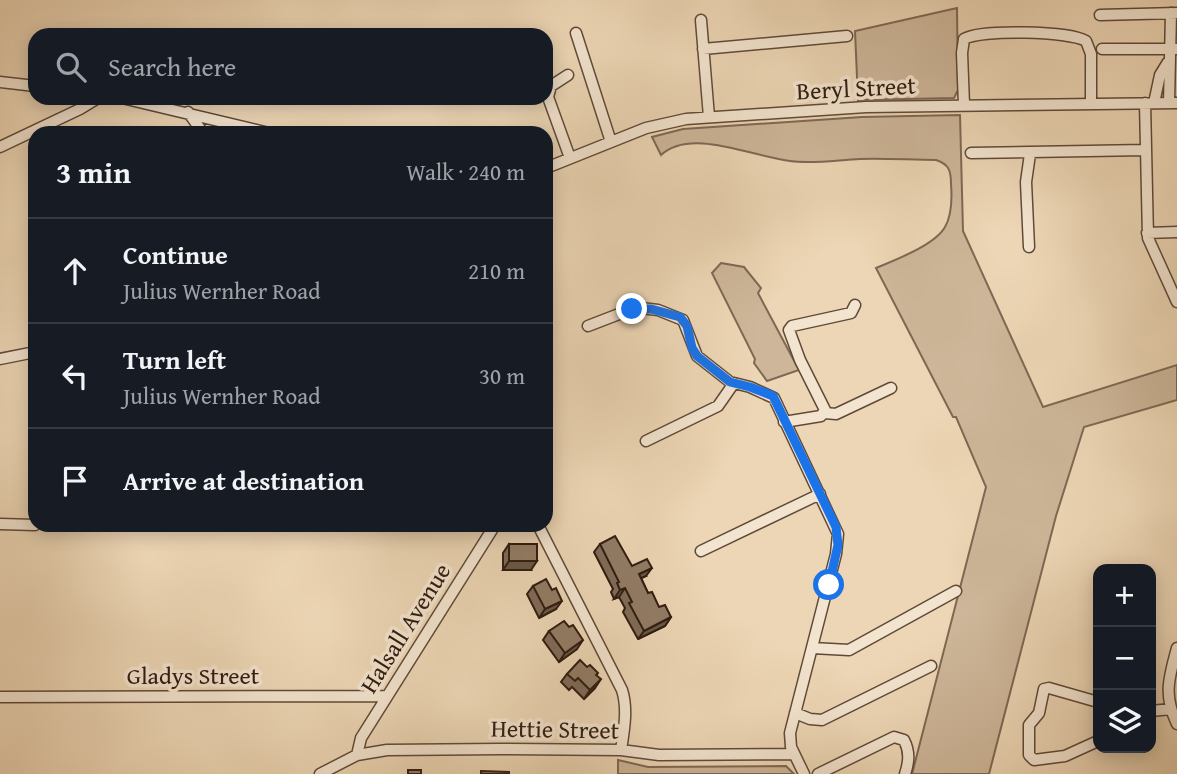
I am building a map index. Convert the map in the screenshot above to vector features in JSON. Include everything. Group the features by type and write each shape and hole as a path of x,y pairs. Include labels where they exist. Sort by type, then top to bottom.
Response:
{"street":[{"path":"1100,15 1174,13 1173,103"},
{"path":"701,20 709,117"},
{"path":"576,33 611,142"},
{"path":"964,105 963,40 976,34 1026,33 1075,36 1086,41 1091,54 1091,104"},
{"path":"703,49 847,36"},
{"path":"1102,49 1172,53"},
{"path":"1172,53 1149,103 1145,150 1147,233 1177,302"},
{"path":"553,85 568,75"},
{"path":"0,82 28,85"},
{"name":"Beryl Street","path":"553,165 661,123 709,117 866,107 1173,103"},
{"path":"46,126 85,105"},
{"path":"155,105 243,126"},
{"path":"551,105 570,158"},
{"path":"188,112 198,126"},
{"path":"0,147 28,134"},
{"path":"971,153 1145,150"},
{"path":"1029,247 1026,182 1030,154"},
{"path":"1147,233 1177,232"},
{"path":"825,413 794,347 789,330 850,313 855,305"},
{"path":"588,326 641,308 680,317 687,326 692,348 697,356 734,383 773,396 836,527 838,545 789,740 804,774"},
{"path":"0,359 28,353"},
{"path":"646,441 718,406 734,383"},
{"path":"784,422 825,413 836,414 891,388"},
{"path":"701,551 820,494"},
{"path":"0,524 28,524"},
{"name":"Halsall Avenue","path":"357,755 361,738 491,532"},
{"path":"541,532 622,690 625,715 621,750"},
{"path":"812,648 849,650 956,591"},
{"path":"1177,648 1168,685 1168,701 1177,724"},
{"path":"795,713 822,720 931,666"},
{"path":"1093,701 1049,688 1044,689 1039,713 1029,725 1029,755 1034,760 1054,759 1093,743"},
{"name":"Gladys Street","path":"0,697 387,696"},
{"path":"1156,710 1171,709"},
{"path":"818,774 894,737 904,740 909,754 905,774"},
{"name":"Hettie Street","path":"320,774 357,755 387,750 621,750 659,755 794,754"}],"shaded area":[{"path":"957,8 958,90 954,98 858,100 855,31"},
{"path":"960,115 963,231 1043,407 1177,365 1177,400 1084,427 1056,516 989,774 912,774 986,487 956,417 953,417 876,268 924,246 940,234 949,217 951,206 950,172 944,164 936,160 799,162 705,144 674,147 661,155 652,137 683,129 862,117"},
{"path":"721,263 744,267 761,288 758,293 799,370 767,381 754,363 755,359 712,273"},
{"path":"618,760 648,767 786,766 794,774 618,774"}],"building":[{"path":"615,536 632,566 647,559 652,568 639,574 648,593 652,592 659,607 665,605 671,617 644,631 629,603 632,602 625,588 620,590 617,583 619,582 600,544"},
{"path":"509,544 537,544 537,561 509,561"},
{"path":"546,579 552,590 556,588 562,601 545,609 533,586"},
{"path":"564,621 569,627 573,625 583,640 565,653 549,631"},
{"path":"580,660 587,667 590,665 601,679 590,690 578,678 575,681 567,674"},
{"path":"408,770 421,770 421,774 408,774"},
{"path":"481,771 509,772 509,774 481,774"}],"route":[{"path":"632,309 658,310 680,317 687,326 692,348 697,356 730,382 773,396 836,527 838,545 829,585"}]}
